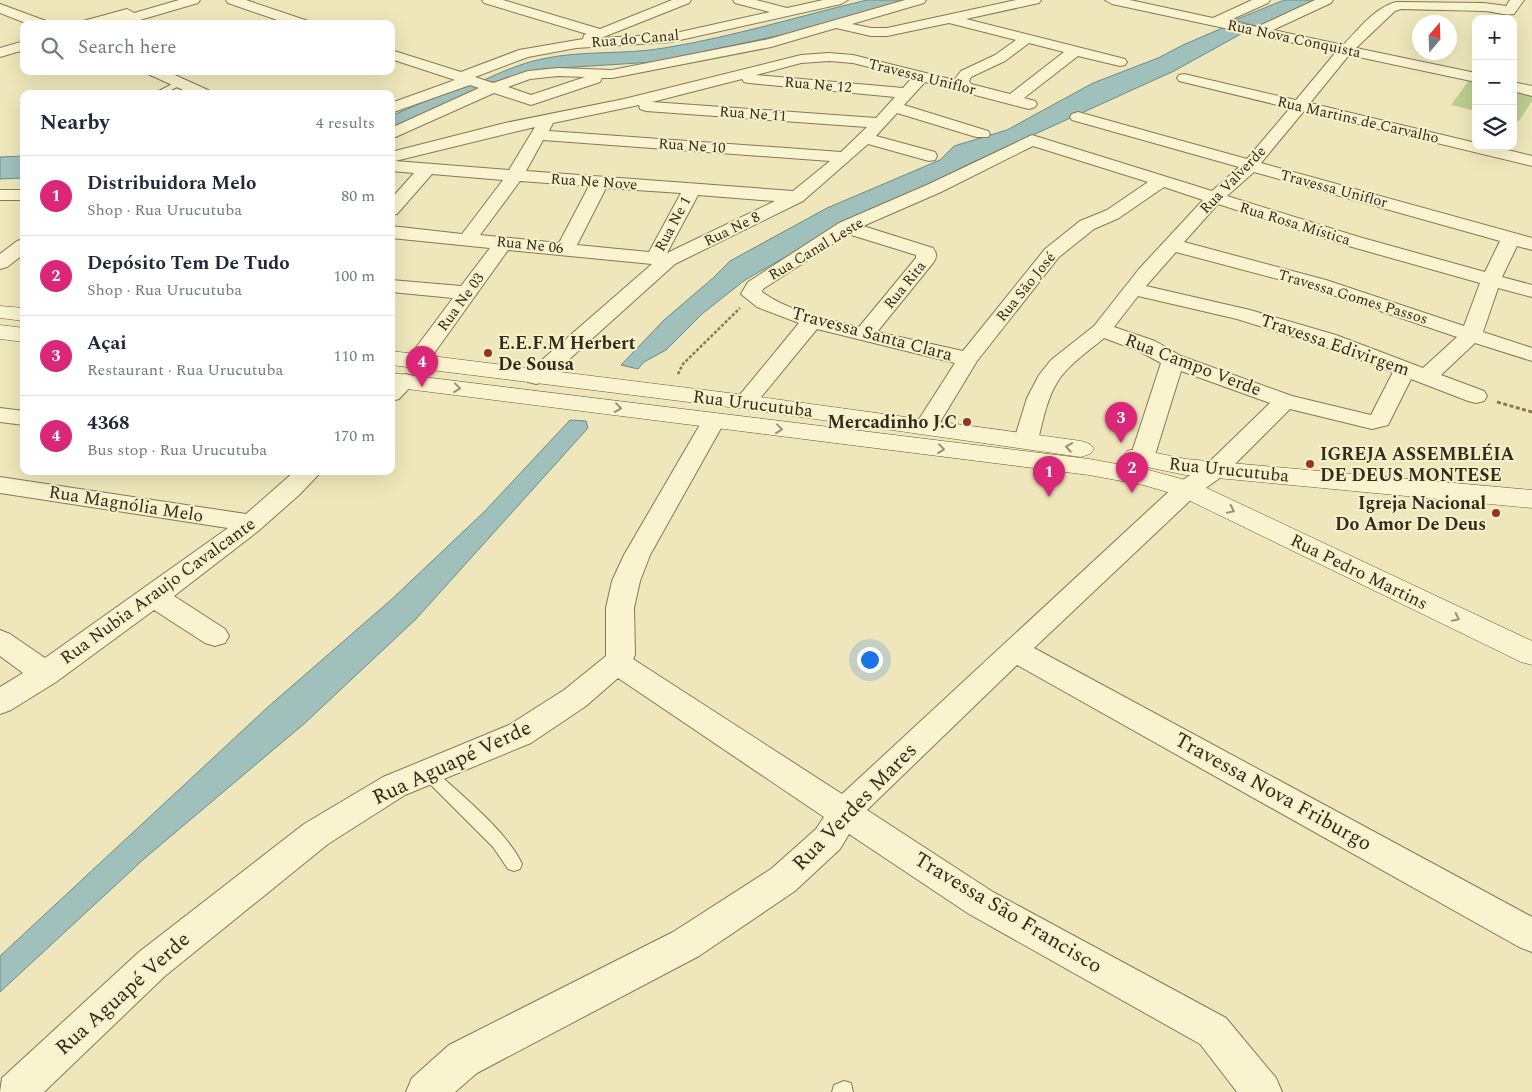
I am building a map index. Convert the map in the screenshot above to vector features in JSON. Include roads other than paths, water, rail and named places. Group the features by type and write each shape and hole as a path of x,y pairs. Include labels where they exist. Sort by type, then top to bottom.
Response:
{"street":[{"path":"102,20 171,0"},
{"path":"124,20 193,0"},
{"path":"233,0 291,20"},
{"path":"491,0 599,33"},
{"path":"740,0 787,12"},
{"name":"Rua do Canal","path":"395,106 524,53 576,44 671,38 841,0"},
{"path":"395,55 531,100 612,74 771,43 919,0"},
{"path":"836,24 882,33 952,19 1007,2 1034,0"},
{"name":"Rua Nova Conquista","path":"1112,0 1472,77"},
{"path":"1215,22 1263,0"},
{"path":"1260,31 1326,0"},
{"path":"1514,0 1532,4"},
{"name":"Rua Valverde","path":"1026,440 1038,398 1047,380 1072,352 1101,330 1172,245 1213,199 1250,166 1301,107 1346,50 1381,15 1394,6 1409,4 1463,8 1484,7 1509,11 1514,0"},
{"path":"576,44 675,1"},
{"path":"1171,12 1185,4"},
{"path":"0,8 31,20"},
{"path":"952,19 1120,62"},
{"path":"965,88 961,81 966,74 1000,58 1027,38"},
{"path":"771,43 808,58"},
{"path":"0,53 20,46"},
{"path":"1012,100 1075,50"},
{"name":"Travessa Uniflor","path":"808,58 842,57 1029,104"},
{"path":"395,156 505,128 543,127 625,104 808,58"},
{"path":"395,132 492,88 537,73 612,74"},
{"path":"162,75 195,90"},
{"name":"Rua Ne 8","path":"536,377 662,259 797,197 865,138 922,76"},
{"name":"Rua Ne 12","path":"730,77 907,93"},
{"name":"Rua Martins de Carvalho","path":"1184,78 1532,161"},
{"path":"1517,87 1532,90"},
{"name":"Rua Ne 11","path":"625,104 880,123"},
{"path":"894,107 982,134"},
{"name":"Travessa Uniflor","path":"1078,117 1532,244"},
{"path":"468,239 514,177 543,127"},
{"name":"Rua Ne 10","path":"543,127 845,157"},
{"path":"865,138 929,156"},
{"name":"Rua Rosa Mística","path":"1032,140 1123,168 1213,199 1352,241 1532,291"},
{"name":"Rua Canal Leste","path":"751,294 755,286 846,227 935,188 1032,140"},
{"name":"Rua Ne Nove","path":"395,166 514,177 797,197"},
{"path":"395,205 427,169"},
{"name":"Rua São José","path":"926,427 968,359 1052,253 1087,225 1113,214 1160,182"},
{"path":"565,249 600,183"},
{"name":"Rua Ne 1","path":"662,259 692,190"},
{"path":"0,195 20,195"},
{"name":"Rua Rita","path":"846,227 926,252 927,255 926,259 864,335"},
{"name":"Rua Ne 06","path":"395,232 662,259"},
{"path":"1427,377 1472,334 1491,279 1511,238"},
{"name":"Rua Ne 03","path":"401,379 504,242"},
{"name":"Travessa Gomes Passos","path":"1172,245 1319,284 1532,355"},
{"path":"0,263 20,248"},
{"path":"395,286 467,293"},
{"name":"Travessa Edivirgem","path":"1134,289 1284,326 1328,340 1476,396"},
{"name":"Travessa Santa Clara","path":"751,294 759,301 812,321 968,359"},
{"path":"0,312 20,314"},
{"path":"745,402 812,321"},
{"name":"Rua Campo Verde","path":"1101,330 1147,346 1172,360 1285,401"},
{"path":"0,332 20,334"},
{"path":"1142,458 1172,360"},
{"name":"Rua Urucutuba","path":"395,366 401,379"},
{"path":"1216,470 1285,401 1372,422 1380,420 1405,369"},
{"name":"Rua Urucutuba","path":"401,379 536,377 745,402 1026,440 1142,458 1186,467 1532,499"},
{"name":"Rua Urucutuba","path":"401,379 713,421 1089,467 1144,477 1187,489"},
{"path":"0,415 20,418"},
{"path":"616,663 621,654 620,608 626,582 637,555 713,421"},
{"name":"Rua Verdes Mares","path":"426,1092 464,1059 686,944 783,880 828,839 844,812 1014,650 1187,489 1216,470"},
{"name":"Rua Nubia Araujo Cavalcante","path":"0,702 46,674 154,597 252,523 298,475"},
{"name":"Rua Magnólia Melo","path":"0,485 252,523"},
{"name":"Rua Pedro Martins","path":"1187,489 1532,654"},
{"path":"154,597 215,636"},
{"path":"0,641 46,674"},
{"name":"Travessa Nova Friburgo","path":"1014,650 1532,934"},
{"name":"Rua Aguapé Verde","path":"16,1092 152,964 316,834 394,786 520,734 575,698 616,663"},
{"name":"Travessa São Francisco","path":"616,663 981,903 1213,1031 1262,1092"}],"lane":[{"path":"166,90 181,84"},
{"path":"427,772 499,842 514,864"}],"water":[{"path":"867,0 909,0 810,29 654,62 543,69 494,85 482,81 512,68 542,59 572,54 649,50 690,43"},
{"path":"1284,0 1318,0 1259,27 1235,20"},
{"path":"1227,26 1248,30 1174,71 967,165 778,261 745,280 702,314 666,350 644,362 638,369 621,365 664,320 730,261 827,208 940,160 954,146 1007,130 1093,83 1158,58"},
{"path":"472,84 483,89 395,128 395,114 437,96"},
{"path":"20,156 20,178 0,179 0,157"},
{"path":"570,420 586,421 588,428 416,619 305,723 145,858 0,992 0,956 269,706 392,599 485,511"}],"place":[{"name":"E.E.F.M Herbert De Sousa","path":"488,353"},
{"name":"4368","path":"422,387"},
{"name":"Mercadinho J.C","path":"967,422"},
{"name":"Açai","path":"1121,443"},
{"name":"IGREJA ASSEMBLÉIA DE DEUS MONTESE","path":"1310,464"},
{"name":"Depósito Tem De Tudo","path":"1132,493"},
{"name":"Distribuidora Melo","path":"1049,497"},
{"name":"Igreja Nacional Do Amor De Deus","path":"1496,513"}]}
